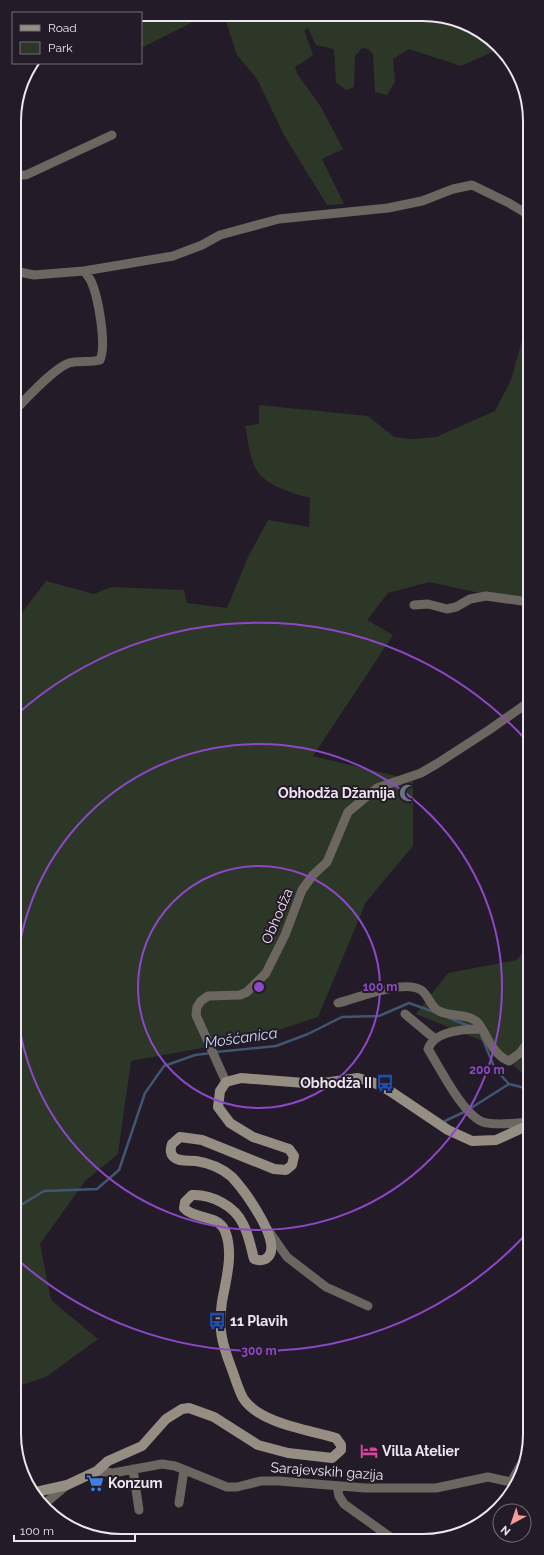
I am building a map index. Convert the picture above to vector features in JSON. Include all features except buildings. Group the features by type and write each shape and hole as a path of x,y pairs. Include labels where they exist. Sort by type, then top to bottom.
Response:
{"main road":[{"path":"39,1491 66,1485 97,1471 108,1460 142,1446 166,1419 182,1409 189,1408 214,1417 258,1445 288,1453 327,1459 337,1455 341,1450 341,1444 336,1438 271,1420 250,1407 243,1398 222,1343 220,1328 229,1258 226,1236 222,1225 216,1221 187,1212 184,1208 185,1202 192,1195 200,1194 220,1202 230,1208 243,1222 254,1259 259,1261 265,1260 270,1256 271,1249 268,1230 247,1196 231,1176 219,1168 206,1163 178,1159 174,1157 171,1152 172,1144 180,1137 202,1140 274,1169 286,1170 292,1165 294,1156 289,1148 241,1131 230,1123 220,1111 218,1096 220,1090 226,1082 241,1078 317,1084 358,1078 375,1083 390,1091 448,1130 472,1141 496,1140 523,1126"}],"street":[{"path":"21,175 26,175 112,136"},
{"path":"21,272 34,275 84,271 173,256 202,245 220,235 280,219 388,208 422,201 453,189 472,185 523,211"},
{"path":"21,404 61,367 78,362 93,362 100,360 103,354 102,327 91,281 84,271"},
{"path":"414,605 428,604 447,609 456,607 470,599 486,596 523,601"},
{"name":"Obhodža","path":"226,1082 196,1015 196,1008 201,1000 208,996 240,995 247,992 266,973 285,935 302,890 313,875 327,862 348,812 377,788 421,773 432,767 523,706"},
{"path":"338,1003 406,986 421,990 438,1011 472,1018 478,1023 502,1058 509,1061 523,1049"},
{"path":"405,1014 435,1039"},
{"path":"481,1029 466,1029 435,1039 430,1043 428,1049 452,1090 472,1116 484,1122 523,1123"},
{"path":"268,1230 288,1257 326,1287 368,1306"},
{"name":"Sarajevskih gazija","path":"97,1471 113,1473 162,1464 175,1466 227,1487 237,1487 261,1481 394,1489 436,1488 488,1477 510,1484"},
{"path":"133,1469 139,1510"},
{"path":"179,1503 184,1470"},
{"path":"47,1501 66,1485"},
{"path":"337,1486 339,1496 344,1504 386,1534"}],"green space":[{"path":"142,21 195,21 143,47"},
{"path":"226,21 429,21 455,26 473,34 495,51 461,66 409,49 393,59 395,82 387,95 375,92 373,54 368,49 362,48 355,56 354,87 346,90 336,82 334,49 316,45 308,28 304,30 313,55 295,67 298,75 321,107 343,149 322,159 344,204 327,205 284,135 257,79 237,55"},
{"path":"523,337 522,602 429,582 388,593 367,620 393,635 313,756 413,780 413,846 366,902 318,1017 251,1039 131,1061 118,1154 85,1181 40,1244 51,1300 98,1339 46,1377 21,1385 21,614 46,581 94,594 111,587 184,590 187,603 227,608 248,557 268,520 309,527 310,498 287,491 272,484 260,475 256,469 250,454 245,426 259,424 259,405 368,416 394,437 413,439 436,437 495,411 511,380"},
{"path":"523,952 523,1074 490,1044 416,1014 448,973 517,960"}],"waterway":[{"name":"Mošćanica","path":"216,1052 276,1046 308,1034 342,1017 379,1016 409,1003 434,1012"},
{"name":"Mošćanica","path":"449,1018 469,1026"},
{"name":"Mošćanica","path":"481,1035 495,1069 509,1084 523,1088"},
{"name":"Mošćanica","path":"21,1205 44,1191 97,1189 119,1170 145,1093 164,1066 195,1055 211,1053"},
{"path":"471,1108 509,1084"},
{"path":"445,1121 464,1112"}],"place":[{"name":"Obhodža Džamija","path":"408,793"},
{"name":"Obhodža II","path":"385,1083"},
{"name":"11 Plavih","path":"217,1321"},
{"name":"Villa Atelier","path":"369,1451"},
{"name":"Konzum","path":"95,1483"}]}
